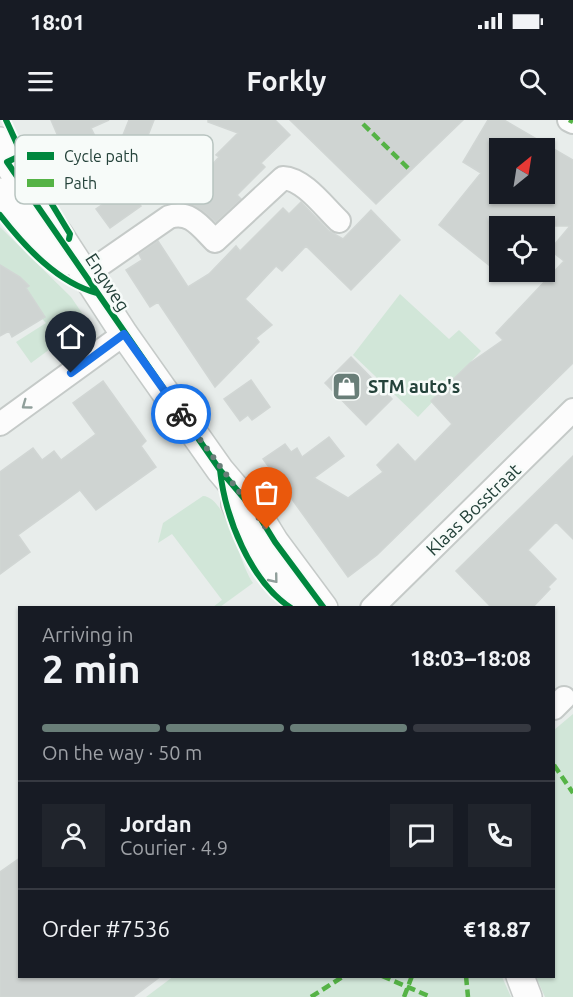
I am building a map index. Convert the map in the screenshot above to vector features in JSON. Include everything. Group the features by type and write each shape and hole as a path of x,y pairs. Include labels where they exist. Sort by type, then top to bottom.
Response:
{"street":[{"path":"569,120 573,123"},
{"name":"Engweg","path":"2,156 15,175"},
{"path":"88,282 169,217 179,214 189,216 214,241 283,178 291,178 300,184 339,221"},
{"name":"Engweg","path":"0,192 12,213 88,282"},
{"name":"Engweg","path":"35,204 220,470 259,516 275,543 322,606"},
{"path":"0,424 124,334"},
{"name":"Klaas Bosstraat","path":"374,606 573,410"},
{"name":"Engweg","path":"220,470 260,561 285,593 303,606"},
{"path":"521,978 528,997"}],"green space":[{"path":"0,227 71,297 97,335 91,340 80,327 31,363 16,342 46,323 0,274"},
{"path":"400,294 449,339 459,330 481,351 418,417 353,355"},
{"path":"203,496 211,499 226,519 253,583 221,606 214,606 222,600 172,534 158,543 163,523"},
{"path":"573,714 573,997 545,997 536,978 555,978 555,729"},
{"path":"171,978 502,978 511,997 146,997"}],"building":[{"path":"51,120 109,120 91,128 94,135 57,135"},
{"path":"129,120 154,120 148,135 123,135"},
{"path":"208,120 275,120 290,135 261,163 265,167 237,195 241,199 216,222 190,204 213,204 213,164 219,157 216,155 238,133 208,122"},
{"path":"290,120 463,120 376,204"},
{"path":"488,120 504,120 535,138 489,138 489,204 555,204 555,150 573,160 573,363 377,555 348,577 263,459 285,444 291,452 297,448 302,457 329,437 344,456 314,478 348,498 383,472 377,465 398,444 415,462 452,424 431,401 470,363 503,340 496,333 544,282 555,282 555,271 564,261 555,254 555,244 570,226 555,226 555,216 489,216 489,265 439,225 481,173 463,162"},
{"path":"301,202 329,231 343,239 371,210 400,240 351,290 306,246 282,271 276,266 245,299 272,325 256,338 259,342 215,387 158,302 150,307 126,270 142,260 139,254 158,241 188,287 209,274 236,246 240,251 283,208 289,214"},
{"path":"103,204 140,204 141,206 110,228 96,209"},
{"path":"0,265 20,277 29,286 26,288 45,317 12,337 9,331 0,336"},
{"path":"351,357 392,399 366,425 325,383"},
{"path":"251,380 270,407 252,420 248,415 240,421 224,399"},
{"path":"103,381 146,441 141,446 156,467 96,510 80,490 18,535 30,552 0,574 0,472 33,448 42,460 54,451 61,460 96,434 73,403"},
{"path":"573,456 573,539 556,522 528,550 556,579 534,606 490,606 456,571"},
{"path":"18,859 18,978 158,978 133,997 0,997 0,872"}],"marked path":[{"path":"569,120 573,122"},
{"path":"363,124 409,169"},
{"path":"555,766 573,793"},
{"path":"311,997 341,978"},
{"path":"387,978 431,997"},
{"path":"404,997 411,978"},
{"path":"466,978 468,997"}],"cycle path":[{"path":"6,120 15,140"},
{"path":"15,158 7,162 15,174"},
{"path":"36,204 220,470 259,516 275,542 323,606"},
{"path":"52,204 70,234 69,239"},
{"path":"0,215 43,262 69,281 97,293"},
{"path":"220,470 227,508 242,546 263,582 288,606"}],"way so far":[{"path":"181,414 220,470 240,492 267,529"}],"place":[{"name":"STM auto's","path":"347,386"}],"route":[{"path":"71,373 124,334 181,414"}]}
